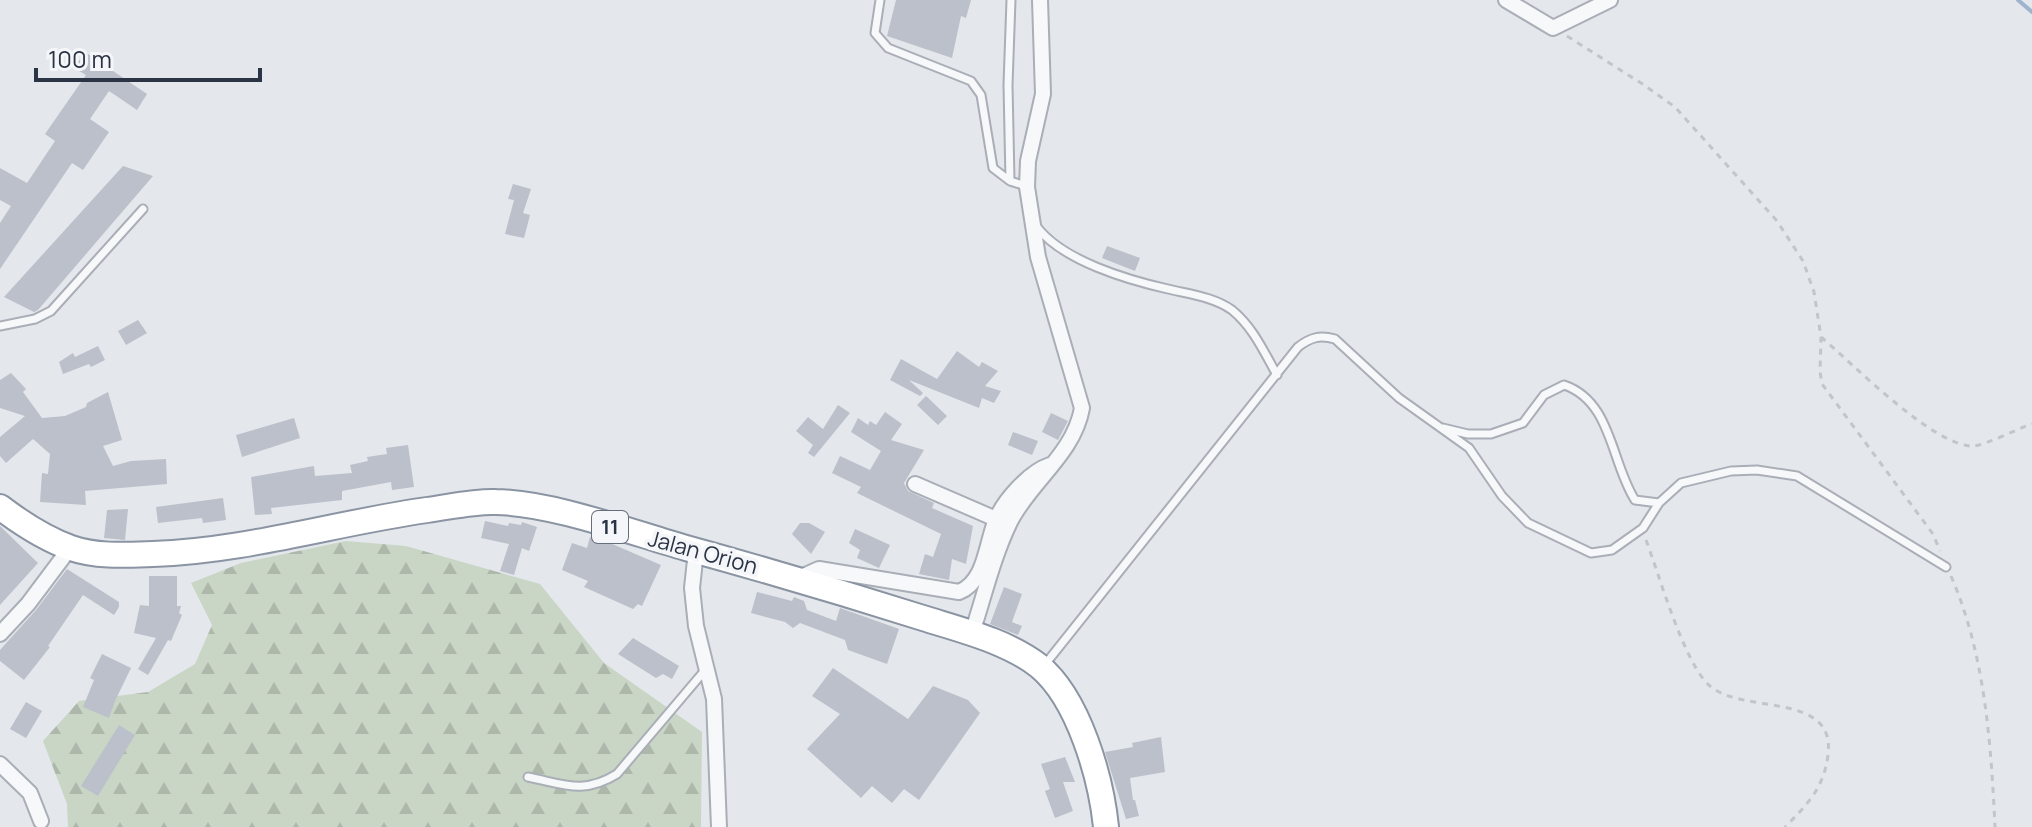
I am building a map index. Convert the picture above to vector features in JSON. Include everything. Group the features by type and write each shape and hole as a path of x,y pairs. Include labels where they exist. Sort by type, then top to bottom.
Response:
{"highway":[{"name":"Jalan Orion","path":"0,507 17,520 70,548 117,556 186,553 287,538 385,516 494,502 558,512 799,578 972,633 1014,651 1042,668 1061,691 1080,728 1099,789 1106,827"}],"street":[{"path":"972,633 1010,522 1080,421 1082,402 1056,326 1038,257 1027,187 1028,161 1043,94 1040,0"},
{"path":"1506,0 1553,28 1610,0"},
{"path":"799,578 819,569 959,592 967,589 974,581 996,519 1034,472 1053,464"},
{"path":"915,484 996,519"},
{"path":"0,634 28,604 70,548"},
{"path":"696,551 692,588 696,626 715,710 719,827"},
{"path":"0,764 30,793 41,821"}],"lane":[{"path":"880,0 875,33 888,48 977,86 993,168 1010,181 1027,187"},
{"path":"1010,181 1008,85 1011,0"},
{"path":"0,326 35,319 51,311 143,209"},
{"path":"1031,219 1046,238 1093,265 1133,280 1208,298 1229,308 1249,326 1277,375"},
{"path":"1042,668 1298,347 1322,335 1335,339 1399,398 1469,448 1502,496 1528,523 1591,553 1612,550 1643,528 1659,503 1681,483 1731,471 1780,472 1813,484 1946,567"},
{"path":"1437,427 1468,434 1491,434 1523,423 1544,395 1564,385 1578,390 1597,408 1627,487 1635,500 1659,503"},
{"path":"528,777 578,787 600,784 609,779 617,774 706,669"}],"path":[{"path":"1553,28 1675,107 1777,221 1803,261 1814,292 1821,337 1822,384 1933,534 1962,603 1974,642 1985,713 1995,827"},
{"path":"1821,337 1921,424 1946,440 1975,446 2032,424"},
{"path":"1643,528 1677,626 1709,685 1732,699 1762,703 1814,717 1826,729 1829,744 1821,785 1810,802 1785,827"}],"green space":[{"path":"346,541 406,546 540,584 604,663 702,732 701,827 68,827 67,804 43,741 79,701 148,692 195,664 212,625 191,583 241,563"}],"building":[{"path":"896,0 971,0 966,18 961,16 952,58 887,36"},
{"path":"85,52 147,94 137,110 109,91 90,119 109,132 83,170 72,163 0,269 0,223 11,206 0,200 0,168 27,183 55,141 45,134 86,75 74,68"},
{"path":"123,166 153,176 38,310 34,312 4,297"},
{"path":"513,184 531,189 523,213 530,215 524,238 505,234 514,200 508,199"},
{"path":"1107,246 1140,258 1135,271 1102,258"},
{"path":"138,320 147,333 126,345 118,331"},
{"path":"98,346 105,360 63,374 59,362 73,353 75,357"},
{"path":"957,351 979,367 982,362 998,371 985,386 1001,391 994,403 982,398 979,408 909,380 923,393 920,396 890,380 901,359 937,379"},
{"path":"11,373 26,389 23,392 42,418 65,416 108,392 122,440 103,446 113,466 131,461 166,459 167,484 85,491 86,505 40,502 42,473 48,474 50,454 33,439 6,463 0,456 0,437 25,416 0,408 0,380"},
{"path":"926,396 947,416 938,425 917,405"},
{"path":"838,405 850,413 814,457 808,453 813,445 796,431 808,417 823,429"},
{"path":"885,412 902,424 891,440 924,450 904,483 908,491 934,503 932,508 973,526 966,564 952,559 949,580 919,574 925,554 933,557 941,534 857,493 861,487 832,473 840,456 870,470 881,451 851,432 858,418 868,425 870,421 876,425"},
{"path":"1051,413 1068,421 1058,440 1042,432"},
{"path":"294,418 300,438 242,457 236,435"},
{"path":"1013,432 1038,441 1032,455 1008,445"},
{"path":"408,445 414,487 392,490 391,482 342,491 342,500 271,508 272,514 255,515 251,477 314,466 315,476 352,473 350,465 368,461 367,457 387,454 386,448"},
{"path":"223,498 226,520 203,523 202,518 158,523 156,507"},
{"path":"128,509 125,540 104,538 107,510"},
{"path":"485,521 508,526 509,523 521,525 522,522 537,527 529,551 522,548 514,575 500,571 509,544 481,538"},
{"path":"800,523 809,523 825,532 811,554 792,534"},
{"path":"0,526 38,563 0,605"},
{"path":"855,529 890,545 879,568 857,558 860,550 849,543"},
{"path":"590,537 661,565 642,606 638,604 633,609 584,587 588,581 562,570 572,543 587,548"},
{"path":"67,569 119,602 119,607 114,615 83,595 50,647 24,680 0,661 0,650"},
{"path":"149,576 177,576 177,606 181,606 179,613 182,615 171,641 168,640 148,675 138,669 156,638 134,633 140,605 149,606"},
{"path":"1004,587 1022,594 1012,622 1022,626 1018,635 990,624"},
{"path":"757,592 792,601 794,597 804,601 807,610 836,621 840,608 899,629 887,664 848,650 845,640 800,623 793,628 785,622 751,613"},
{"path":"633,638 679,666 672,679 663,674 656,678 618,654"},
{"path":"102,654 131,668 109,718 83,707 94,680 90,678"},
{"path":"833,668 908,719 933,686 968,700 980,713 919,800 904,789 892,803 872,786 861,798 807,749 840,714 812,696"},
{"path":"26,702 42,711 26,738 10,729"},
{"path":"119,725 135,735 98,796 81,786"},
{"path":"1161,737 1165,772 1130,778 1139,816 1126,819 1105,752 1133,747 1132,743"},
{"path":"1065,757 1075,782 1063,782 1073,811 1055,818 1045,791 1050,789 1041,764"}],"waterway":[{"path":"2018,0 2032,12"}]}
